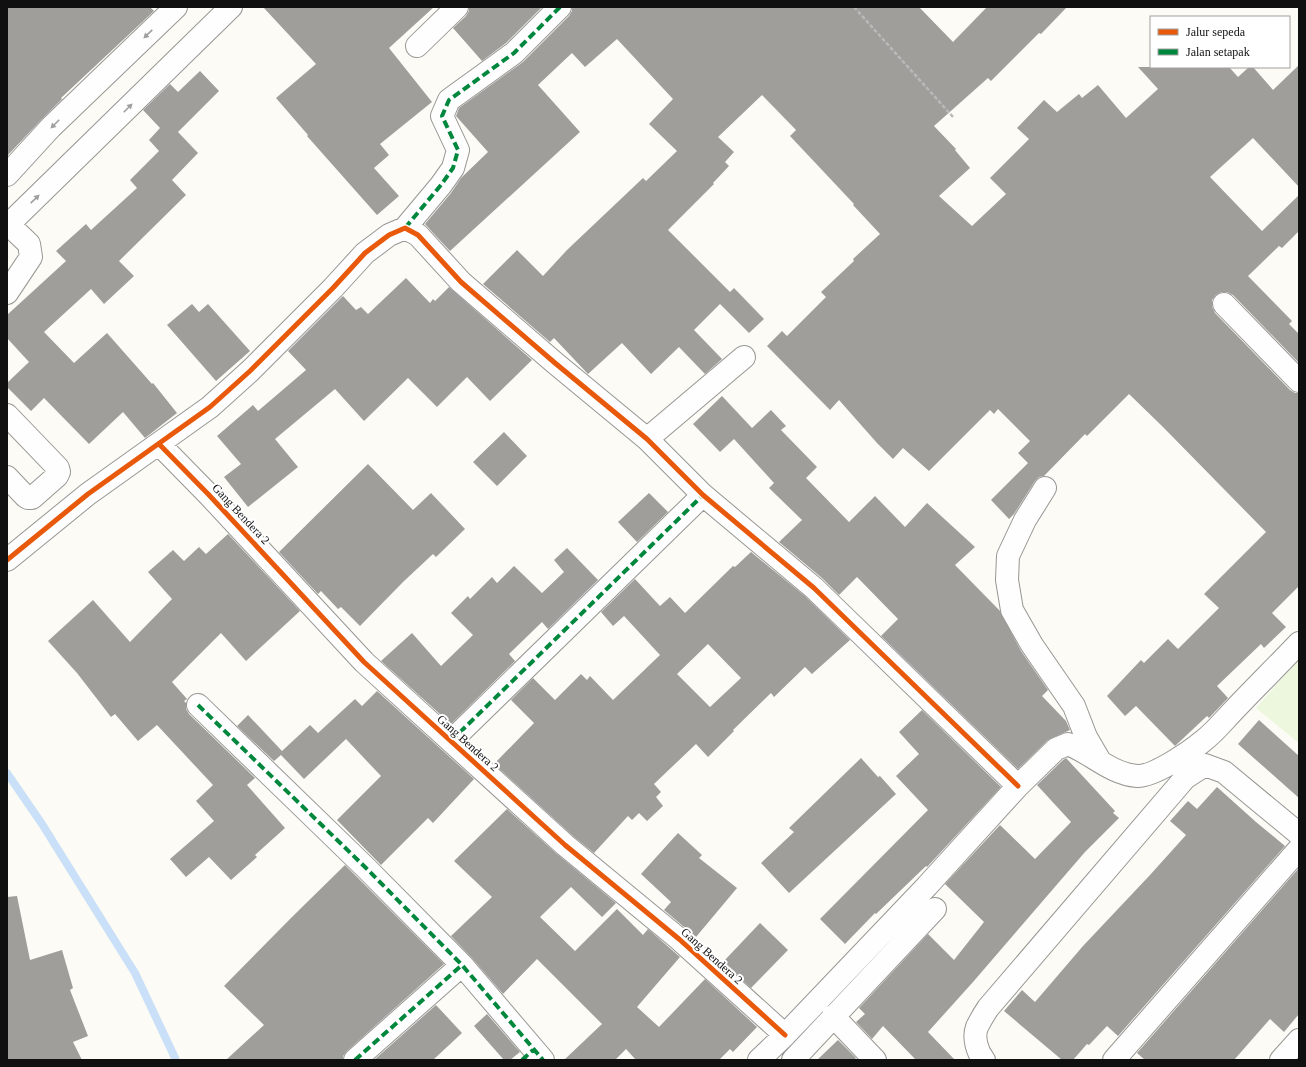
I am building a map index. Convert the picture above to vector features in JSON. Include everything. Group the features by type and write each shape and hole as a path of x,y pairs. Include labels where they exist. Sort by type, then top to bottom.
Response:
{"street":[{"path":"7,175 51,127 176,7"},
{"path":"7,293 31,257 29,244 8,224 231,7"},
{"path":"417,46 457,7"},
{"path":"7,560 70,508 210,407 250,371 333,288 365,253 389,235 404,228 441,185 453,168 458,150 442,116 449,100 514,53 560,7"},
{"path":"404,228 418,235 461,282 555,363 647,439 703,495 814,588 1018,786"},
{"path":"1224,304 1299,381"},
{"path":"647,439 744,357"},
{"path":"7,416 58,468 59,472 58,476 32,498 25,496 7,477"},
{"name":"Gang Bendera 2","path":"158,444 214,500 364,662 565,845 679,939 785,1035"},
{"path":"1044,488 1025,520 1008,556 1007,580 1012,610 1032,645 1074,706 1086,737 1100,762"},
{"path":"451,741 703,495"},
{"path":"759,1060 785,1035 927,886 1018,786 1056,749 1068,744 1100,762 1122,772 1137,776 1151,774 1164,768 1203,742 1299,643"},
{"path":"198,705 366,868 462,965 532,1057"},
{"path":"984,1060 976,1042 976,1028 988,1008 1185,778 1205,765 1224,772 1299,834"},
{"path":"1114,1060 1299,849"},
{"path":"793,1060 935,909"},
{"path":"355,1060 462,965"},
{"path":"833,1016 875,1060"},
{"path":"1281,1060 1299,1040"}],"path":[{"path":"854,7 953,117"}],"green space":[{"path":"1299,659 1299,743 1256,708"}],"building":[{"path":"7,7 150,7 154,11 61,98 62,99 7,156"},
{"path":"263,7 434,7 389,48 432,102 380,144 389,155 374,168 399,196 377,215 307,136 308,135 276,98 316,64"},
{"path":"469,7 542,7 506,43 482,61 453,28 466,16 469,11"},
{"path":"572,7 919,7 953,42 987,7 1067,7 1041,34 1039,33 991,81 988,78 934,126 956,149 955,150 970,168 939,196 972,226 1006,194 990,178 1029,139 1017,128 1044,100 1057,112 1079,94 1082,98 1098,85 1126,118 1158,89 1138,67 1230,68 1238,77 1248,68 1254,68 1273,90 1299,65 1299,187 1253,138 1210,177 1262,231 1299,195 1299,231 1282,248 1279,246 1248,276 1292,321 1289,324 1299,334 1299,363 1233,295 1227,292 1221,292 1212,300 1212,307 1215,313 1290,390 1295,393 1299,393 1299,586 1272,613 1286,627 1264,648 1261,644 1217,686 1228,698 1209,718 1207,716 1175,746 1136,706 1125,716 1107,696 1141,660 1144,663 1168,639 1178,649 1219,608 1204,594 1266,532 1129,394 1087,436 1085,434 1044,476 1039,477 1035,481 1014,514 1009,519 991,500 1028,463 1018,453 1030,441 998,409 994,414 990,410 929,471 903,448 893,459 839,400 830,410 767,346 782,331 787,336 826,297 821,292 880,234 790,136 796,130 762,95 718,137 734,152 725,162 729,166 713,183 714,184 668,230 730,292 734,288 764,319 749,333 720,304 694,330 722,359 705,374 679,347 651,374 622,343 588,374 554,338 550,342 483,284 517,250 543,276 567,250 643,178 646,181 677,151 649,124 673,99 617,39 585,67 572,53 538,85 580,132 450,251 425,224 451,193 461,178 488,152 456,116 459,108 523,62 569,16 572,11"},
{"path":"200,71 219,91 178,132 198,153 172,180 186,195 119,261 134,276 104,304 91,289 44,332 74,363 107,333 152,384 153,383 177,413 145,438 123,412 89,444 44,398 31,411 7,387 7,383 29,362 7,338 7,315 66,261 56,251 86,224 91,230 137,188 130,180 159,151 149,140 160,128 143,110 170,84 178,92"},
{"path":"406,278 430,303 433,299 435,301 449,287 532,360 490,401 467,377 437,407 408,378 364,421 335,389 275,439 298,467 248,507 224,477 241,464 217,436 253,405 258,411 306,370 288,351 343,296 356,310 361,307 368,314"},
{"path":"192,304 199,312 208,304 250,351 216,381 167,325"},
{"path":"722,396 752,428 771,410 786,426 781,430 817,467 806,478 849,522 875,496 905,527 927,503 975,547 955,565 1000,611 1021,651 1048,690 1042,696 1066,721 1070,730 1048,740 1018,769 881,636 898,619 857,577 839,595 822,578 779,542 802,520 769,488 774,483 734,439 720,452 693,424"},
{"path":"504,432 527,456 497,486 473,462"},
{"path":"368,464 413,510 431,493 465,529 436,557 433,554 360,626 341,607 338,609 321,591 318,594 279,552"},
{"path":"649,493 668,512 637,542 618,522"},
{"path":"228,534 300,611 246,661 221,633 172,682 187,699 184,701 189,714 255,778 247,785 285,828 255,855 257,857 231,880 209,857 186,877 170,859 214,821 196,801 213,785 157,725 138,741 115,714 111,717 77,673 48,641 93,600 130,642 172,599 148,572 173,550 184,561 199,547 206,554"},
{"path":"567,548 598,580 548,629 542,622 509,654 515,661 451,724 381,661 412,633 441,666 473,635 451,613 468,596 470,599 492,577 497,583 514,566 542,593 564,572 554,560"},
{"path":"751,552 806,597 850,640 812,674 805,667 774,697 771,693 708,757 696,744 654,784 661,792 656,797 663,806 647,821 639,813 632,820 628,816 594,853 573,836 494,764 534,723 511,700 533,678 555,700 581,674 587,680 590,676 613,700 660,655 624,616 613,626 601,612 635,579 660,606 670,597 685,613 733,566 735,567","holes":["708,644 741,678 710,707 677,674"]},
{"path":"377,691 474,779 433,823 428,818 381,865 337,820 381,776 346,739 304,779 281,755 274,761 237,726 248,715 282,751 310,725 318,733 355,699 362,706"},
{"path":"922,710 1001,787 927,867 926,866 876,914 875,913 845,944 820,919 928,810 896,776 919,754 899,732"},
{"path":"1259,720 1299,756 1299,798 1238,744"},
{"path":"861,758 896,794 789,893 761,863 794,832 789,828"},
{"path":"1066,758 1115,811 1113,813 1119,818 1085,852 928,1032 955,1060 916,1060 883,1026 872,1039 856,1022 865,1014 859,1008 928,934 954,960 984,922 945,884 1000,825 1035,859 1071,822 1037,785"},
{"path":"1217,787 1285,846 1118,1036 1107,1026 1089,1045 1087,1044 1073,1060 1062,1060 1004,1011 1022,990 1035,1002 1083,946 1186,835 1170,821 1188,801 1197,809"},
{"path":"507,809 557,854 616,903 602,917 571,887 540,917 575,951 617,909 643,935 648,929 680,957 637,1007 659,1027 705,979 757,1027 733,1052 730,1049 719,1060 636,1060 626,1049 615,1060 564,1060 602,1024 537,959 503,994 451,936 492,897 454,861"},
{"path":"678,833 702,855 699,858 737,888 696,937 664,910 671,902 641,874"},
{"path":"345,865 444,964 347,1051 343,1056 343,1060 226,1060 264,1025 224,986"},
{"path":"1299,868 1299,1014 1284,1032 1270,1019 1234,1060 1145,1060 1137,1053"},
{"path":"17,896 30,960 62,950 73,988 70,990 88,1036 73,1042 82,1060 7,1060 7,897"},
{"path":"760,923 788,950 751,988 723,962"},
{"path":"436,1005 462,1033 433,1060 374,1060"},
{"path":"487,1014 520,1052 510,1060 504,1060 474,1026"},
{"path":"838,1040 856,1058 854,1060 817,1060"}],"waterway":[{"path":"7,773 42,824 135,973 176,1060"}],"marked path":[{"path":"405,228 441,185 453,168 458,150 442,116 449,100 514,53 560,7"},
{"path":"451,741 703,495"},
{"path":"198,705 366,868 462,965 543,1060"},
{"path":"355,1060 462,965"},
{"path":"522,1060 533,1050"}],"cycle path":[{"path":"7,560 88,494 210,407 250,371 333,288 365,253 389,235 405,228 418,235 461,282 555,363 647,439 703,495 814,588 1018,786"},
{"path":"159,444 209,495 364,662 565,845 679,939 785,1035"}]}
